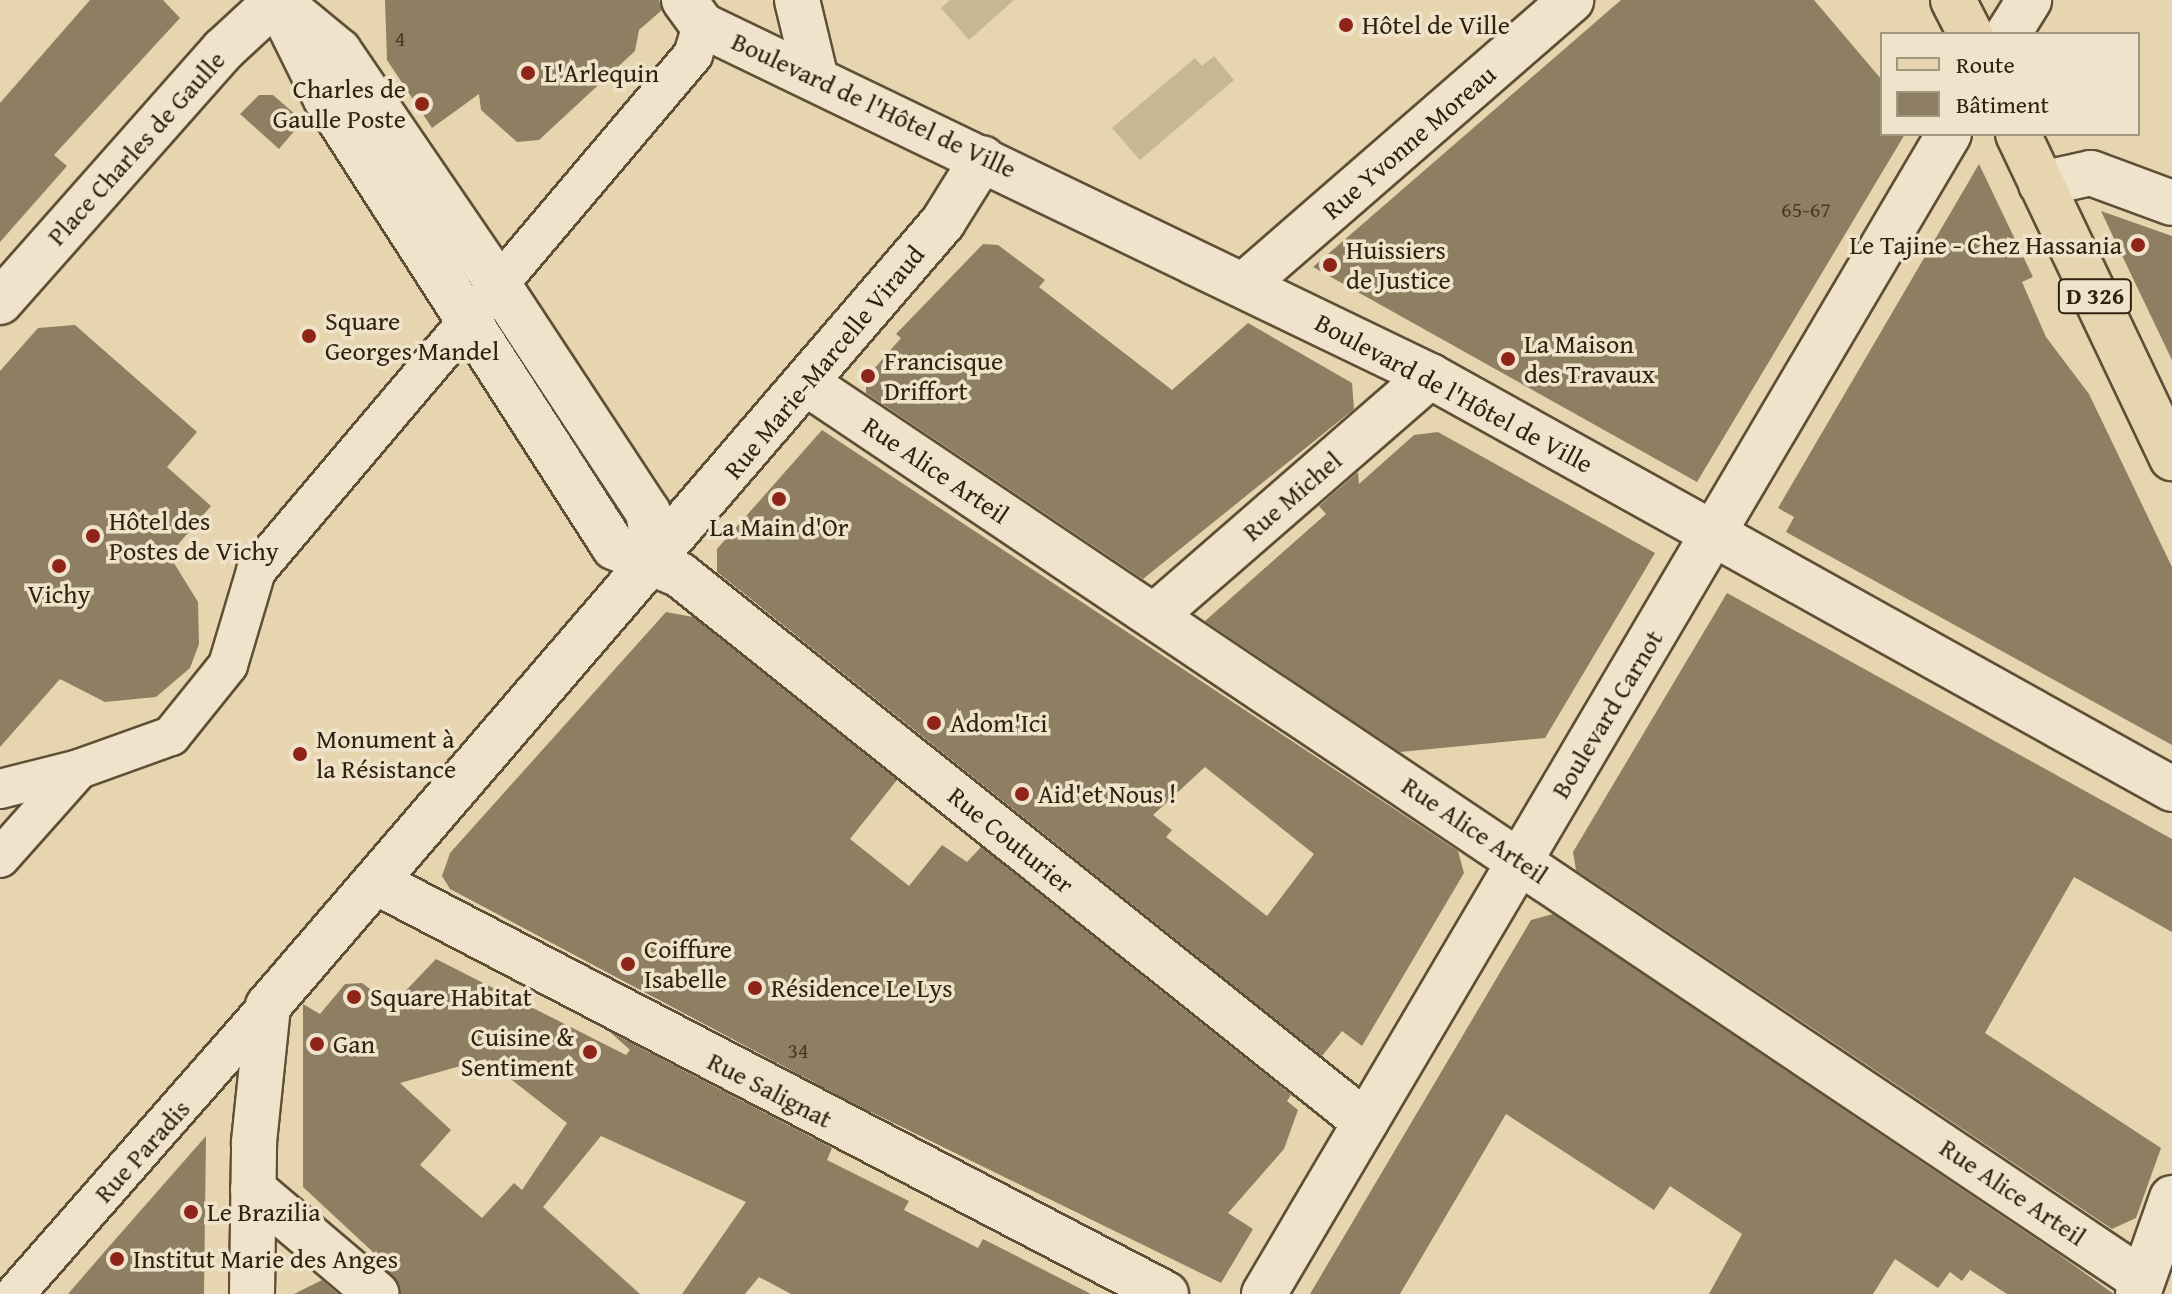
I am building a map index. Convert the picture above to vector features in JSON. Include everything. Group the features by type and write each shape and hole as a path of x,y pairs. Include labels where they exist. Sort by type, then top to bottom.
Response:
{"main road":[{"path":"1953,0 1969,32"},
{"name":"D 326","path":"2019,136 2172,458"}],"street":[{"name":"Place Charles de Gaulle","path":"0,302 223,50 277,0"},
{"path":"277,0 339,51 498,284 648,512 656,559 614,547 326,99 277,0"},
{"path":"797,0 816,79"},
{"name":"Rue Yvonne Moreau","path":"1246,283 1571,0"},
{"path":"2009,32 2029,0"},
{"path":"0,789 79,769 171,736 228,665 256,571 693,55 702,19"},
{"name":"Boulevard de l'Hôtel de Ville","path":"702,19 816,79 1246,283 1430,376 2172,789"},
{"name":"Boulevard Carnot","path":"1264,1294 1948,136"},
{"name":"Rue Marie-Marcelle Viraud","path":"656,559 943,222 983,158"},
{"path":"2041,184 2091,173 2172,203"},
{"name":"Rue Michel","path":"1154,616 1430,376"},
{"name":"Rue Alice Arteil","path":"806,383 1520,861 2140,1287"},
{"path":"252,1294 253,1189 268,1006 656,559"},
{"name":"Rue Couturier","path":"656,559 1365,1122"},
{"path":"0,858 79,769"},
{"name":"Rue Salignat","path":"376,882 1166,1294"},
{"name":"Rue Paradis","path":"15,1294 268,1006"},
{"path":"253,1189 377,1294"},
{"path":"2140,1287 2172,1198"}],"shaded area":[{"path":"950,0 1014,0 969,40 941,8"},
{"path":"1214,56 1234,80 1140,160 1112,128 1195,58 1202,66"}],"building":[{"path":"90,0 163,0 180,18 54,155 67,166 0,242 0,103"},
{"name":"L'Arlequin","path":"385,0 659,0 662,10 639,30 635,51 539,140 517,142 481,110 479,94 432,128 387,60"},
{"path":"1621,0 1814,0 1880,78 1880,136 1904,136 1697,482 1313,267"},
{"path":"259,95 273,95 296,115 296,129 279,149 240,114"},
{"path":"1979,164 2033,277 2022,282 2046,337 2089,394 2172,567 2172,745 1786,532 1794,517 1778,508"},
{"path":"2101,211 2172,236 2172,360 2127,266"},
{"path":"983,244 998,245 1045,280 1039,287 1172,390 1248,323 1352,383 1354,409 1143,579 866,393 866,378 901,338 896,334"},
{"name":"Hôtel des Postes de Vichy","path":"75,325 197,432 167,467 211,506 169,555 198,602 199,644 190,668 156,697 105,702 60,679 0,747 0,371 38,328"},
{"path":"822,430 1458,851 1464,873 1362,1046 1342,1031 1322,1056 717,572 717,549","holes":["1205,767 1314,854 1267,916 1166,837 1172,830 1153,815"]},
{"path":"1438,432 1655,553 1545,738 1400,752 1205,621 1326,514 1319,506 1358,472 1359,484 1414,435"},
{"path":"1727,593 2172,839 2172,932 2074,877 1985,1033 2161,1148 2136,1218 2112,1229 1576,870 1573,852"},
{"path":"666,612 693,617 897,780 850,839 909,886 942,845 967,862 981,847 1291,1095 1287,1101 1298,1110 1284,1149 1228,1213 1253,1229 1221,1283 855,1104 450,889 442,876 450,853"},
{"path":"1553,914 2114,1294 2007,1294 1970,1270 1962,1281 1950,1272 1938,1288 1895,1259 1873,1294 1709,1294 1742,1234 1670,1186 1654,1210 1506,1114 1400,1294 1310,1294 1531,920"},
{"path":"436,959 626,1055 630,1050 610,1032 832,1148 827,1160 909,1201 904,1210 978,1248 983,1239 1091,1294 791,1294 759,1277 745,1294 682,1294 746,1202 601,1136 543,1207 640,1294 401,1294 374,1253 303,1187 303,1004 320,1014 345,984 362,983 392,1005","holes":["485,1059 567,1123 522,1190 514,1183 482,1218 420,1165 451,1130 400,1083"]},
{"path":"206,1136 204,1294 68,1294 106,1250"},
{"path":"322,1280 338,1294 294,1294"}],"place":[{"name":"Hôtel de Ville","path":"1346,25"},
{"name":"L'Arlequin","path":"528,73"},
{"name":"Charles de Gaulle Poste","path":"422,104"},
{"name":"Le Tajine - Chez Hassania","path":"2138,245"},
{"name":"Huissiers de Justice","path":"1330,265"},
{"name":"Square Georges Mandel","path":"309,336"},
{"name":"La Maison des Travaux","path":"1508,359"},
{"name":"Francisque Driffort","path":"868,376"},
{"name":"La Main d'Or","path":"779,499"},
{"name":"Hôtel des Postes de Vichy","path":"93,536"},
{"name":"Vichy","path":"59,566"},
{"name":"Adom'Ici","path":"934,723"},
{"name":"Monument à la Résistance","path":"300,754"},
{"name":"Aid'et Nous !","path":"1022,794"},
{"name":"Coiffure Isabelle","path":"628,964"},
{"name":"Résidence Le Lys","path":"755,988"},
{"name":"Square Habitat","path":"354,997"},
{"name":"Gan","path":"317,1044"},
{"name":"Cuisine & Sentiment","path":"590,1052"},
{"name":"Le Brazilia","path":"191,1212"},
{"name":"Institut Marie des Anges","path":"117,1259"}]}
